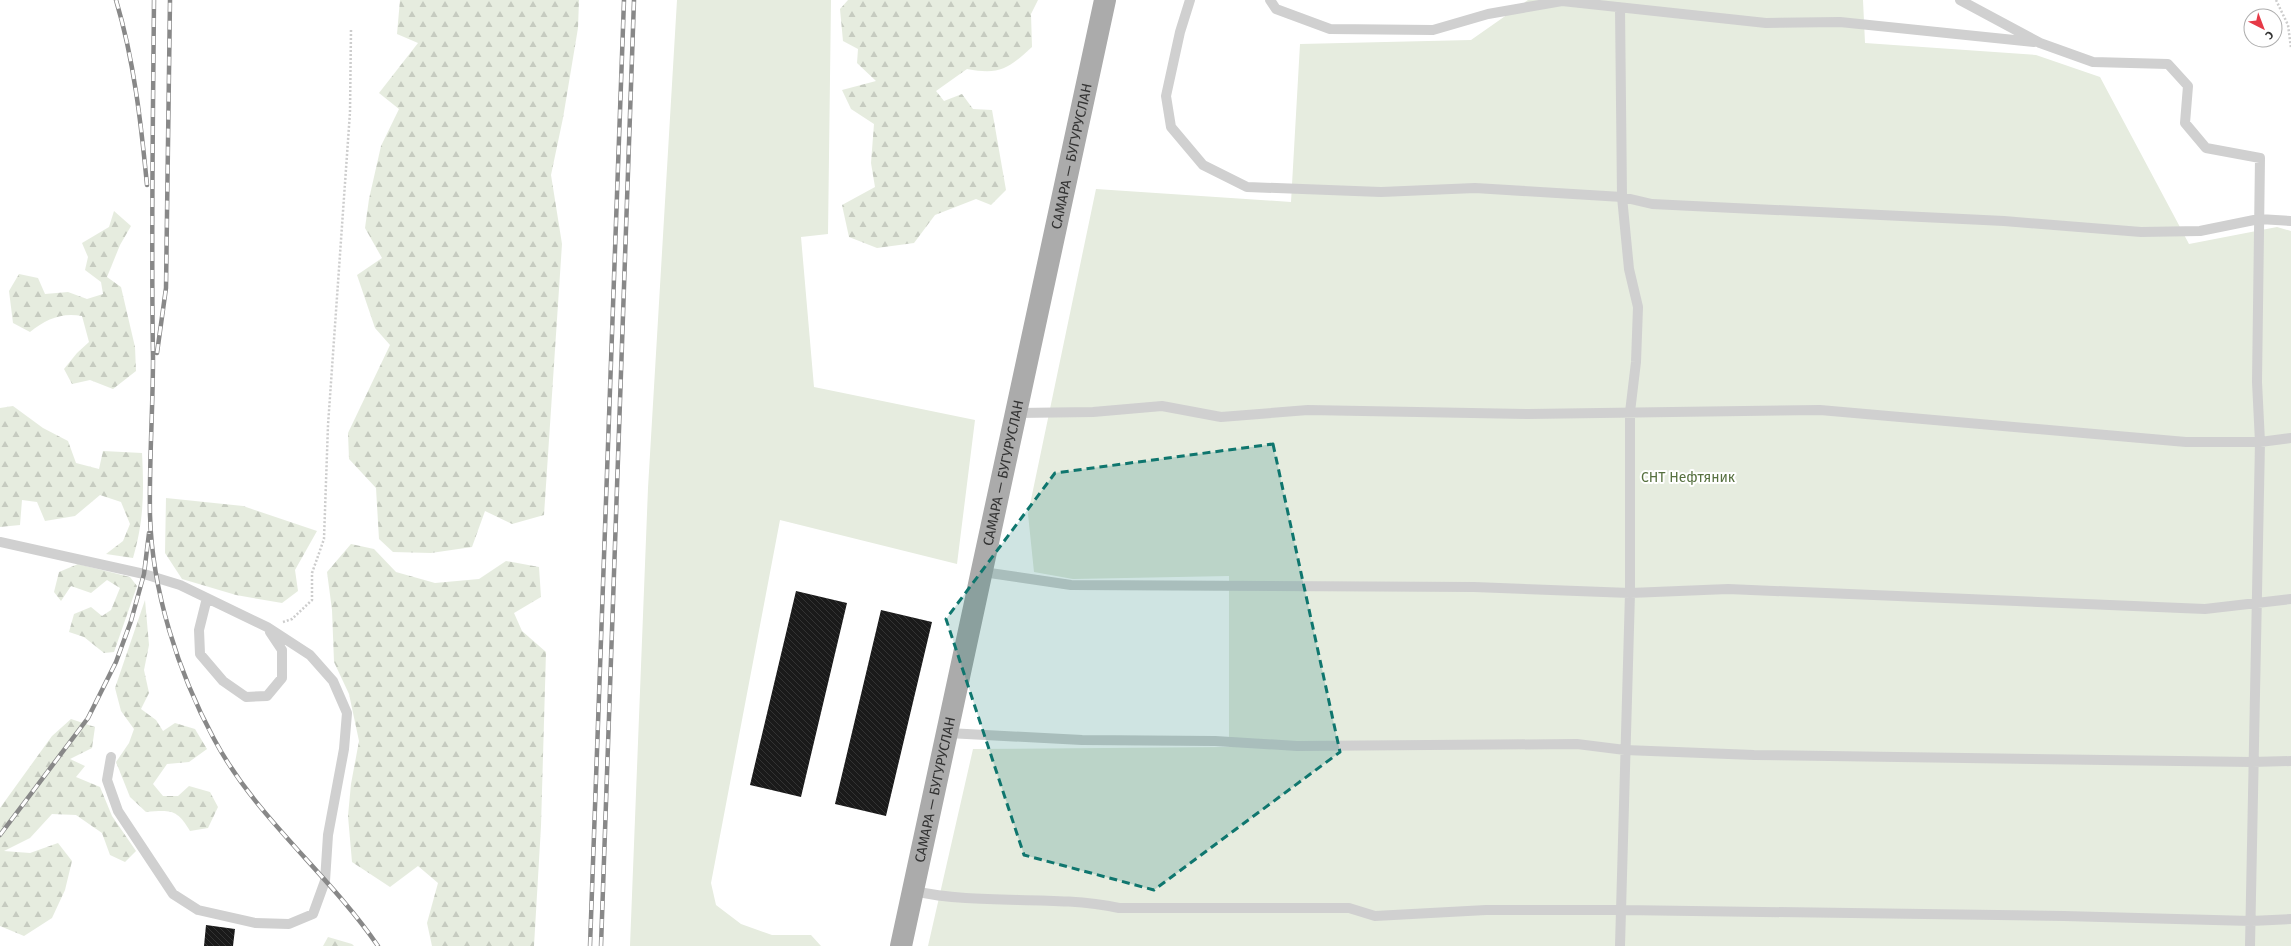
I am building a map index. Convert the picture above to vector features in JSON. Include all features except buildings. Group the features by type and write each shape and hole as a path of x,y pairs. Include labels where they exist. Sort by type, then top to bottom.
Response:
{"main road":[{"name":"САМАРА — БУГУРУСЛАН","path":"901,946 983,572 1105,0"}],"lane":[{"path":"1190,0 1180,32 1166,96 1171,127 1203,165 1247,186 1380,192 1474,188 1622,197 1652,204 2004,221 2141,232 2200,231 2259,219 2291,221"},
{"path":"1270,0 1276,9 1330,29 1433,30 1488,14 1562,1 1766,23 1840,22 2040,43"},
{"path":"1960,0 2040,43 2093,62 2168,64 2188,86 2185,123 2206,148 2260,158 2257,382 2260,442 2258,603 2252,762 2250,946"},
{"path":"1620,8 1622,197 1629,269 1638,307 1636,362 1630,412 1630,593 1620,946"},
{"path":"1017,413 1093,412 1162,406 1221,417 1308,410 1528,414 1820,410 2178,441 2260,442 2291,438"},
{"path":"0,542 151,576 180,585 267,627 310,656 333,681 347,713 344,750 328,836 325,881 313,914 289,924 255,923 198,910 173,894 118,811 107,780 111,757"},
{"path":"983,572 1071,585 1474,587 1630,593 1728,589 2204,609 2291,599"},
{"path":"207,598 199,630 200,654 223,681 246,697 268,696 282,678 282,650 267,627"},
{"path":"948,733 1082,740 1215,741 1297,746 1577,744 1626,750 1754,755 2252,762 2291,761"},
{"path":"914,891 943,898 1087,902 1119,908 1350,908 1375,916 1486,910 1622,910 2064,916 2251,921 2291,919"}],"path":[{"path":"2276,0 2288,25 2291,48"},
{"path":"267,627 292,620 312,600 312,573 324,538 328,425 350,112 351,30"}],"highlighted area":[{"path":"1273,444 1340,752 1154,890 1024,855 946,619 1055,473"}],"green space":[{"path":"400,0 579,0 578,28 563,118 551,175 562,244 544,515 512,524 485,511 472,547 431,553 393,552 379,539 376,488 349,459 348,433 390,345 375,328 357,275 382,258 365,228 369,199 381,146 399,109 379,93 418,43 397,34"},
{"path":"677,0 831,0 828,234 801,237 814,387 975,420 957,564 780,520 711,883 716,905 741,924 772,935 811,935 821,946 630,946 648,488"},
{"path":"848,0 1038,0 1031,14 1032,47 1024,55 1010,65 996,70 978,71 967,69 936,91 944,101 962,94 973,109 992,110 1006,190 991,205 976,199 935,215 914,243 877,248 849,237 842,205 875,187 871,163 874,124 851,109 842,90 876,81 857,63 858,49 843,41 840,9"},
{"name":"СНТ Нефтяник","path":"1528,0 1863,0 1865,43 2036,55 2100,77 2189,244 2277,227 2291,231 2291,946 928,946 973,749 1229,747 1229,576 1073,579 1034,572 1028,514 1096,189 1291,202 1300,44 1471,40"},
{"path":"114,211 131,226 120,245 107,277 121,287 135,347 136,371 113,389 90,380 72,384 64,369 77,353 89,342 82,316 68,315 54,318 42,323 30,332 13,323 9,291 19,274 38,278 45,294 68,292 87,299 103,294 101,282 85,270 88,257 82,243 109,227"},
{"path":"13,406 43,428 68,441 76,463 99,469 103,451 142,453 143,481 141,518 133,558 106,554 123,541 130,524 121,502 100,495 75,516 45,521 37,502 22,500 20,525 0,527 0,408"},
{"path":"166,498 243,506 317,531 295,570 298,591 282,603 236,595 182,579 165,553"},
{"path":"351,544 374,549 396,572 435,583 479,579 506,561 539,567 541,597 514,613 522,631 546,652 541,826 534,946 432,946 427,923 438,883 418,866 390,887 352,862 348,816 351,784 359,741 349,694 334,662 332,610 327,572"},
{"path":"78,564 130,577 137,586 114,652 104,653 84,637 69,632 74,614 91,607 102,616 111,610 120,588 107,580 91,593 71,586 61,601 54,592 59,572"},
{"path":"145,600 149,645 144,670 149,693 141,709 156,720 163,731 175,723 195,729 207,749 189,762 167,764 153,784 163,796 178,796 189,786 210,792 218,807 208,828 190,831 181,818 172,812 146,812 130,797 116,762 129,743 134,729 121,711 115,688"},
{"path":"71,719 95,727 92,748 70,759 85,766 76,777 100,787 112,816 136,851 125,862 110,855 102,833 76,815 52,814 30,838 4,851 30,853 58,843 72,861 65,890 52,918 24,936 0,926 0,808 52,736"},
{"path":"328,937 352,944 354,946 323,946"}],"railway":[{"path":"116,0 128,46 132,69 147,185"},
{"path":"154,0 152,223 153,357 150,515 152,544 162,602 178,659 189,686 214,739 231,768 271,820 337,894 378,946"},
{"path":"157,353 166,288 170,0"},
{"path":"590,946 624,0"},
{"path":"601,946 634,0"},
{"path":"0,835 88,718 116,662 131,621 144,574 149,533"}]}
